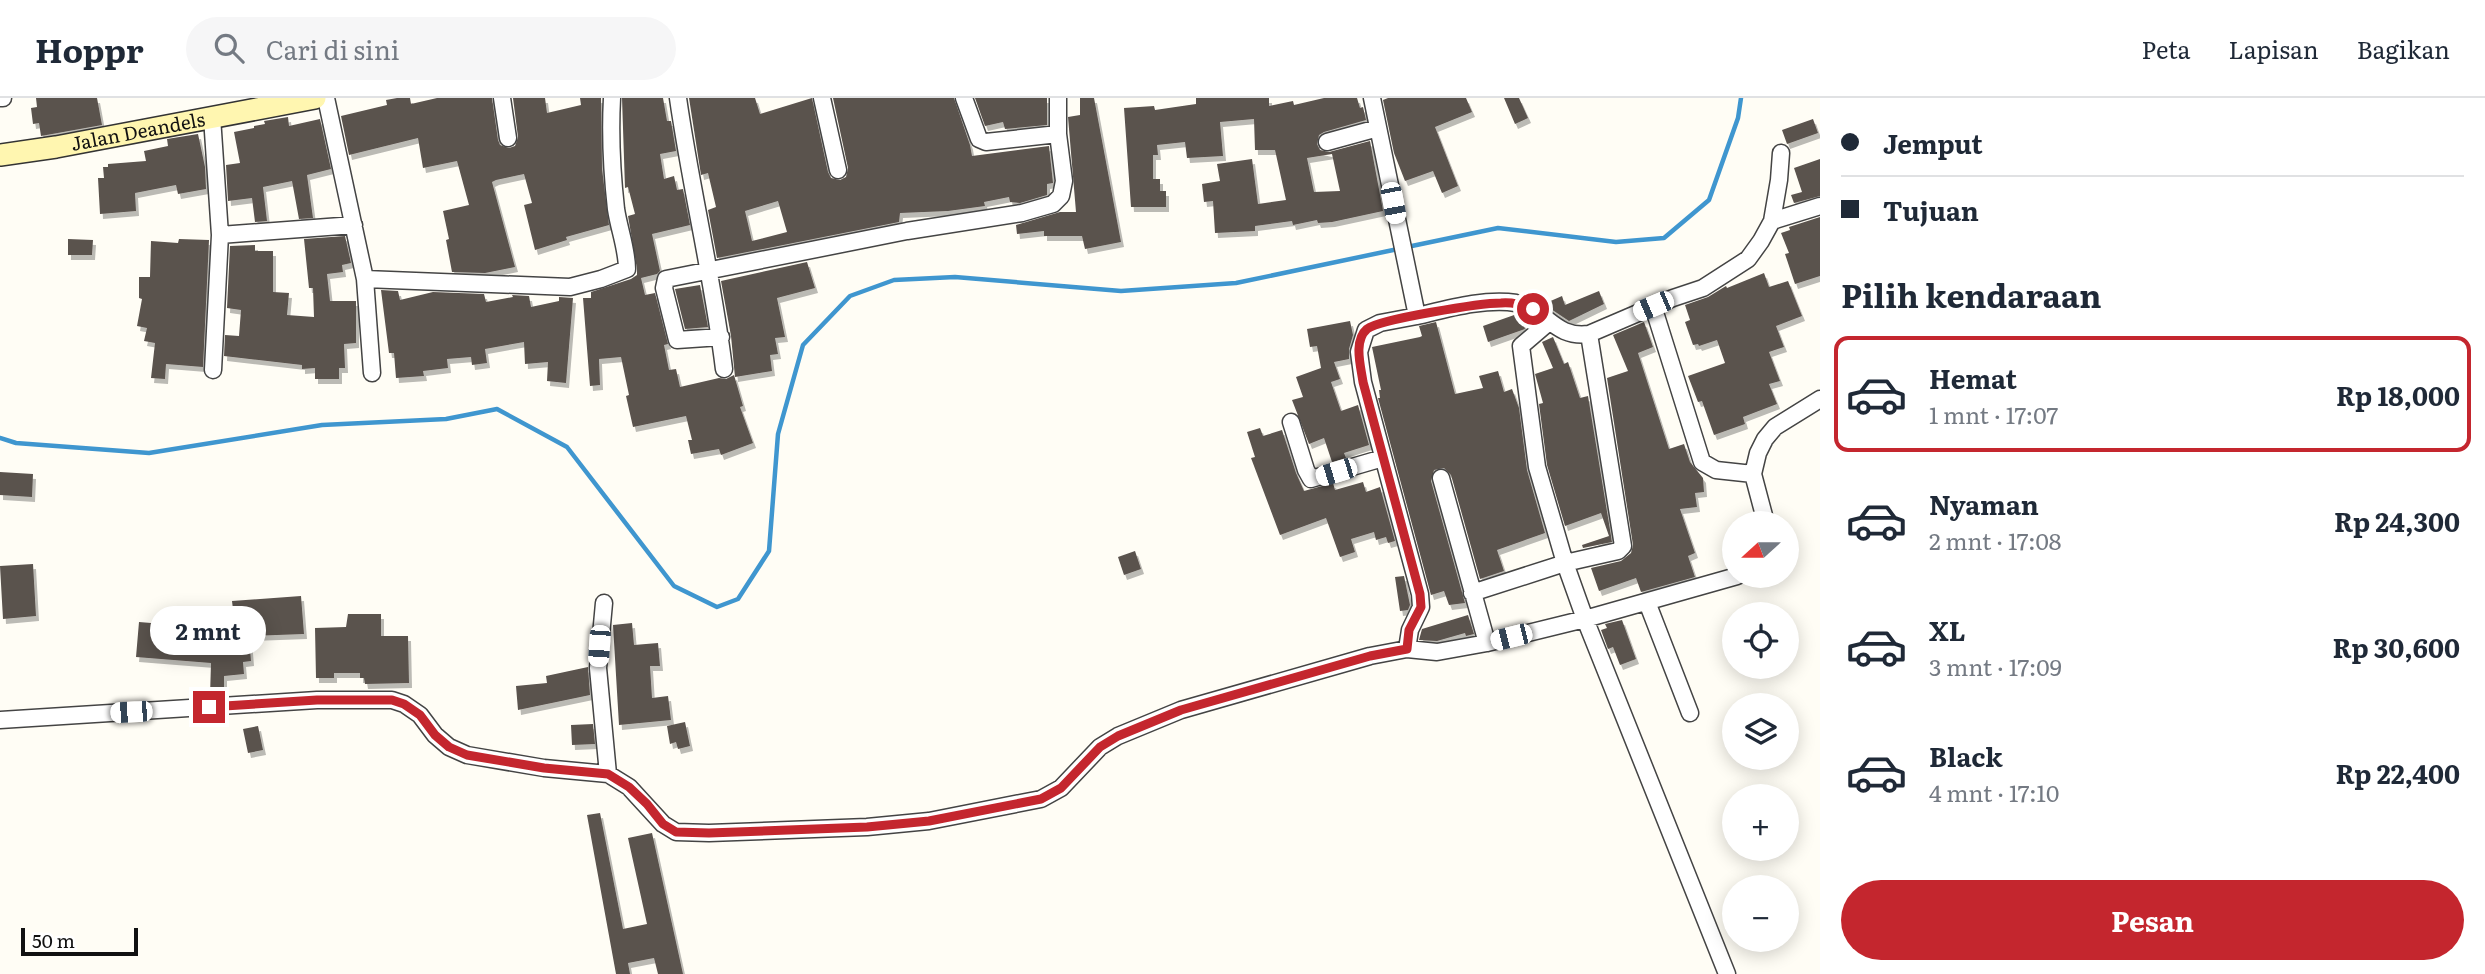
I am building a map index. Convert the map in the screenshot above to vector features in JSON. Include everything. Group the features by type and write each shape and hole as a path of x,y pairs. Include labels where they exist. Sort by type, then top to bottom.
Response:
{"street":[{"name":"Jalan Deandels","path":"0,155 315,98"},
{"path":"326,98 365,279 372,373"},
{"path":"502,98 508,138"},
{"path":"365,279 570,287 626,269 627,258 616,202 612,98"},
{"path":"678,98 686,154 710,271 724,369"},
{"path":"822,98 838,170"},
{"path":"964,98 979,139 992,141 1058,134"},
{"path":"721,337 677,340 664,288 666,279 907,232 1022,213 1053,204 1061,197 1064,181 1058,134 1058,98"},
{"path":"1372,98 1418,317"},
{"path":"212,117 220,235 213,370"},
{"path":"1327,142 1378,128"},
{"path":"1407,649 1409,630 1421,607 1420,594 1363,382 1359,352 1366,330 1380,323 1486,303 1516,303 1533,309 1561,331 1576,336 1589,334 1703,288 1748,258 1761,241 1772,220 1781,153"},
{"path":"1772,220 1820,206"},
{"path":"220,235 354,225"},
{"path":"1653,306 1702,462 1716,470 1754,474"},
{"path":"1549,322 1523,343 1521,349 1537,467 1565,563 1585,619 1727,974"},
{"path":"1472,593 1565,563 1618,551 1623,547 1589,334"},
{"path":"1763,511 1754,474 1758,453 1775,427 1820,399"},
{"path":"1291,422 1311,479 1383,458"},
{"path":"1440,478 1487,643"},
{"path":"0,720 317,700 392,700 404,704 420,715 435,735 449,747 467,755 544,768 608,774 629,787 663,824 676,832 867,827 929,821 1041,799 1061,788 1100,747 1118,736 1181,710 1370,656 1407,649 1437,652 1487,643 1722,580"},
{"path":"1647,602 1690,713"},
{"path":"604,603 598,668 608,774"}],"building":[{"path":"36,98 97,98 102,125 41,136 39,123 33,124 31,108 37,107"},
{"path":"410,98 411,104 437,98 492,98 498,140 500,145 509,148 515,146 518,137 513,98 545,98 547,113 581,105 580,98 601,98 602,169 609,225 566,237 567,240 535,250 524,205 532,203 524,174 496,180 492,182 515,267 485,273 452,272 443,211 469,205 457,161 423,168 418,138 349,155 341,116 387,105 386,100"},
{"path":"622,98 663,98 667,121 671,121 676,151 660,154 664,179 674,176 677,190 683,189 690,225 652,234 660,271 641,278 645,295 655,293 668,344 664,345 669,370 676,369 680,387 719,378 726,379 734,375 743,406 740,407 753,443 721,455 719,449 691,454 688,440 692,440 686,416 633,427 621,357 599,359 600,385 590,386 583,298 591,298 591,292 637,275 628,216 635,214 628,187 625,188"},
{"path":"689,98 755,98 760,114 812,98 828,172 831,178 840,180 846,177 848,168 833,98 954,98 972,156 1049,146 1053,183 1047,184 1047,195 1020,203 1010,202 1009,197 984,202 985,206 900,213 899,222 717,258 708,210 716,207 708,173 701,175","holes":["778,201 787,232 752,241 745,211"]},
{"path":"975,98 1047,98 1047,125 1005,129 1003,122 985,126"},
{"path":"1080,98 1094,98 1121,242 1085,249 1082,236 1044,236 1044,231 1017,234 1016,225 1060,212 1076,212 1068,117 1080,115"},
{"path":"1196,98 1269,98 1269,106 1293,101 1294,105 1324,98 1357,98 1360,108 1363,107 1366,120 1324,132 1319,135 1317,144 1320,150 1329,152 1370,141 1383,211 1332,222 1318,223 1317,220 1293,225 1292,221 1255,226 1255,231 1215,233 1213,201 1204,202 1202,184 1220,181 1217,164 1252,159 1258,204 1286,200 1275,150 1255,150 1254,119 1220,122 1223,156 1187,158 1185,142 1157,145 1158,155 1153,155 1153,179 1160,179 1160,191 1166,191 1166,207 1131,207 1124,108 1154,106 1155,110 1196,104","holes":["1332,154 1340,191 1314,192 1307,158"]},
{"path":"1466,98 1472,112 1435,127 1458,186 1442,193 1433,171 1405,181 1394,153 1383,100"},
{"path":"1504,98 1519,98 1528,118 1515,124"},
{"path":"288,117 289,126 320,119 331,169 307,175 313,218 299,219 292,181 263,187 267,221 255,222 252,198 228,201 226,165 240,163 234,132 265,124 264,121"},
{"path":"1813,119 1818,133 1787,144 1782,130"},
{"path":"198,134 205,167 206,189 178,194 176,185 135,193 136,211 100,214 98,178 104,178 103,167 108,167 108,164 146,161 144,151 168,146 167,139"},
{"path":"1820,159 1820,196 1794,203 1791,195 1802,192 1794,168"},
{"path":"1820,217 1820,276 1795,284 1785,254 1789,253 1781,233 1790,230 1789,227"},
{"path":"345,236 351,263 342,265 343,272 327,274 330,301 356,301 356,343 344,344 345,368 339,368 339,379 315,379 315,368 302,369 302,365 224,356 225,335 239,336 241,310 227,308 230,246 255,245 255,251 273,251 273,292 289,293 287,315 314,317 313,288 309,288 304,239"},
{"path":"68,239 93,240 92,255 68,255"},
{"path":"179,239 209,240 203,367 166,364 165,379 151,378 155,343 144,341 147,328 137,326 142,299 139,298 139,277 150,277 151,241 178,243"},
{"path":"807,262 815,288 777,298 785,337 775,338 778,354 770,355 772,371 735,377 721,281"},
{"path":"1764,273 1769,287 1788,281 1802,316 1776,326 1784,347 1769,352 1780,381 1769,384 1777,404 1743,417 1745,424 1714,435 1702,401 1698,402 1688,376 1725,363 1717,340 1699,346 1693,345 1685,322 1690,320 1685,305 1708,297 1726,286 1727,288"},
{"path":"700,285 708,327 685,329 675,289"},
{"path":"381,290 398,291 400,300 433,292 484,294 486,302 513,297 512,295 529,296 531,307 559,301 559,297 573,298 566,383 547,381 548,362 525,364 524,342 485,349 487,363 472,365 471,357 447,359 448,368 423,371 424,376 396,378 394,353 389,353"},
{"path":"1599,291 1604,304 1569,321 1546,303 1562,296 1565,305"},
{"path":"1520,315 1525,329 1488,342 1483,326"},
{"path":"1350,321 1353,335 1349,359 1334,362 1340,379 1331,382 1341,411 1358,405 1369,445 1344,453 1346,458 1332,462 1324,438 1309,444 1292,400 1303,397 1296,377 1321,368 1317,346 1310,347 1307,329"},
{"path":"1436,322 1455,394 1483,388 1479,376 1498,371 1504,392 1512,389 1519,408 1527,470 1545,533 1497,550 1504,571 1480,579 1451,475 1444,468 1434,470 1431,481 1465,603 1449,605 1444,591 1431,595 1378,398 1381,390 1372,347 1420,337 1419,326"},
{"path":"1644,322 1653,347 1638,353 1669,449 1684,444 1690,462 1703,478 1704,492 1695,493 1697,507 1680,509 1695,553 1688,556 1695,577 1641,592 1636,578 1599,591 1591,568 1621,561 1631,553 1633,545 1607,378 1628,371 1613,335"},
{"path":"1553,337 1564,364 1568,362 1580,398 1588,396 1612,542 1583,548 1582,545 1609,536 1601,513 1565,526 1547,465 1539,404 1543,403 1535,374 1553,368 1542,342"},
{"path":"1260,428 1263,436 1282,430 1304,491 1333,483 1335,490 1363,482 1366,492 1380,487 1395,541 1388,543 1386,537 1376,540 1374,532 1351,539 1355,552 1340,557 1326,518 1280,535 1251,458 1255,457 1247,432"},
{"path":"0,472 33,474 32,497 0,495"},
{"path":"1135,551 1141,569 1124,575 1118,557"},
{"path":"33,564 36,616 3,619 0,566"},
{"path":"1404,576 1410,605 1408,610 1400,611 1395,577"},
{"path":"301,596 304,634 249,636 251,661 243,662 244,674 224,676 224,695 210,696 211,663 136,657 139,622 211,628 211,625 235,626 232,601"},
{"path":"348,614 381,614 381,636 408,636 409,683 365,684 360,673 334,673 334,678 316,678 315,628 346,627"},
{"path":"1468,615 1474,634 1466,636 1465,633 1437,641 1419,640 1422,629"},
{"path":"1622,620 1636,659 1620,665 1613,647 1608,649 1601,630 1607,628 1605,624"},
{"path":"632,623 634,645 658,643 660,666 650,666 652,698 668,696 671,720 619,725 613,625"},
{"path":"588,667 590,695 518,710 516,686 547,683 546,676"},
{"path":"685,722 690,746 678,749 676,742 670,744 667,726"},
{"path":"593,724 595,744 572,745 571,725"},
{"path":"258,726 263,750 248,753 243,729"},
{"path":"600,813 623,929 647,924 628,838 652,833 683,974 658,974 654,958 628,963 630,974 616,974 587,815"}],"waterway":[{"path":"1407,247 1498,228 1616,242 1664,238 1709,200 1738,118 1741,98"},
{"path":"0,438 16,443 149,453 322,425 446,419 497,409 567,447 674,586 717,607 738,599 769,551 778,434 803,345 850,296 894,280 955,277 1121,291 1236,283 1398,249"}],"route":[{"path":"209,707 317,700 392,700 404,704 420,715 435,735 449,747 467,755 544,768 608,774 629,787 663,824 676,832 867,827 929,821 1041,799 1061,788 1100,747 1118,736 1181,710 1370,656 1407,649 1409,630 1421,607 1420,594 1363,382 1359,352 1362,339 1366,330 1380,323 1442,310 1486,303 1516,303 1533,309"}]}
